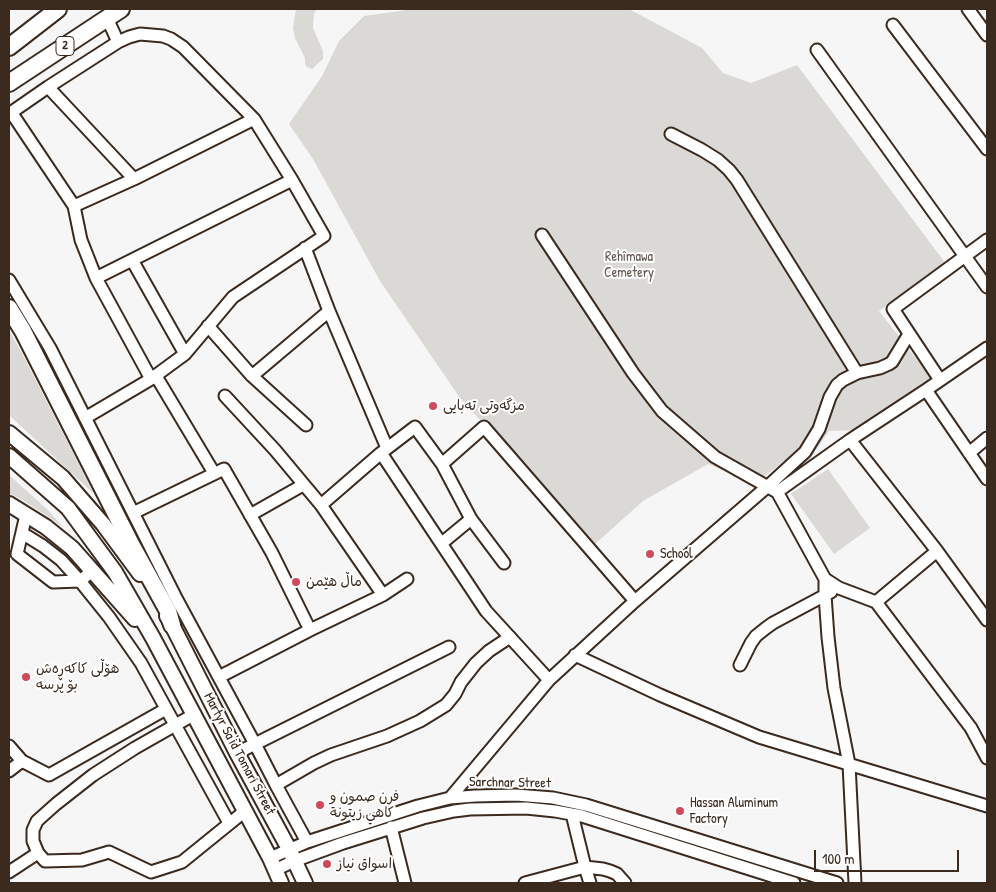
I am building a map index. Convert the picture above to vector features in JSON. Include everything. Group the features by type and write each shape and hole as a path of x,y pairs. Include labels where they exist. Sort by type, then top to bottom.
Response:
{"highway":[{"path":"9,47 58,9"},
{"name":"2","path":"9,84 121,9"},
{"path":"9,308 23,331 131,544 168,611 172,625"}],"main road":[{"name":"Martyr Sa'id Tomari Street","path":"9,433 63,478 103,524 136,567 172,625 305,883"},
{"path":"9,456 68,508 115,572 153,638"},
{"path":"9,504 26,514 72,548 153,638"},
{"name":"Martyr Sa'id Tomari Street","path":"153,638 273,864 281,883"}],"street":[{"path":"968,9 987,35"},
{"path":"107,18 118,42"},
{"path":"893,25 987,150"},
{"path":"85,418 153,377 185,354 233,297 324,236 254,119 183,47 163,36 140,34 129,36 10,113 74,206 82,240 96,278 153,377 214,473"},
{"path":"817,50 987,286"},
{"path":"48,87 134,179"},
{"path":"74,206 134,179 254,119"},
{"path":"671,134 718,160 738,180 857,373"},
{"path":"96,278 292,180"},
{"path":"542,235 633,373 662,411 715,457 772,486 825,579 839,588 876,602 971,728 987,758"},
{"path":"940,380 893,309 987,240"},
{"path":"305,248 384,450 486,611 549,680"},
{"path":"132,260 185,354"},
{"path":"9,280 50,348 175,596 307,842"},
{"path":"252,376 329,311"},
{"path":"208,326 252,376 306,425"},
{"path":"450,798 549,680 635,601 772,486 805,452 823,418 833,390 843,380 857,373 889,364 909,334"},
{"path":"772,486 850,440 987,348"},
{"path":"926,390 987,479"},
{"path":"225,396 275,450 321,505 383,595"},
{"path":"442,464 484,426 635,601"},
{"path":"321,505 384,450 415,427 442,464 471,518 504,563"},
{"path":"969,453 987,438"},
{"path":"850,440 937,551 987,620"},
{"path":"133,513 224,469 272,553 310,630"},
{"path":"250,514 303,484"},
{"path":"26,514 17,554 53,582 80,581 92,571"},
{"path":"442,543 471,518"},
{"path":"22,533 61,560 109,617 135,653 229,823"},
{"path":"876,602 937,551"},
{"path":"219,677 383,595 407,579"},
{"path":"825,579 828,638 834,688 849,764 854,883"},
{"path":"740,665 746,651 756,636 773,623 839,588"},
{"path":"276,785 331,755 387,736 420,721 446,705 476,663 489,651 510,637"},
{"path":"237,753 449,647"},
{"path":"575,655 660,695 759,738 987,806"},
{"path":"9,746 22,761 49,775 166,709"},
{"path":"193,715 135,748 93,775 42,816 37,821 33,830 33,841 38,853 45,861 54,861 82,860 109,852 151,872 182,862 245,811"},
{"path":"9,771 22,761"},
{"name":"Sarchnar Street","path":"292,855 307,842 410,808 450,798 516,795 553,798 586,805 794,883"},
{"name":"Sarchnar Street","path":"273,864 292,855 343,843 391,827 440,814 470,809 526,808 555,810 660,834 837,883"},
{"path":"572,814 590,883"},
{"path":"391,827 405,883"},
{"path":"9,872 38,853"},
{"path":"525,883 585,867 610,871 617,874 625,883"}],"green space":[{"path":"296,9 317,9 314,13 313,28 323,51 323,59 312,69 305,64 305,58 295,38 293,28"},
{"name":"Rehîmawa Cemetery","path":"414,9 629,9 702,48 723,73 751,83 797,65 946,264 879,311 931,378 859,430 829,431 801,472 784,461 755,484 708,464 643,501 594,545 460,398 380,281 313,159 289,124 322,76 339,41 364,16"},
{"path":"9,330 24,357 94,494 9,415"},
{"path":"828,469 870,528 834,554 791,494"},
{"path":"9,475 48,510 63,527 9,493"}],"place":[{"name":"مزگەوتی تەبایی","path":"433,406"},
{"name":"School","path":"650,554"},
{"name":"ماڵ هێمن","path":"296,582"},
{"name":"هۆڵی کاکەڕەش بۆ پرسە","path":"26,677"},
{"name":"فرن صمون و كاهي زيتونة","path":"320,805"},
{"name":"Hassan Aluminum Factory","path":"680,811"},
{"name":"اسواق نياز","path":"327,864"}]}
